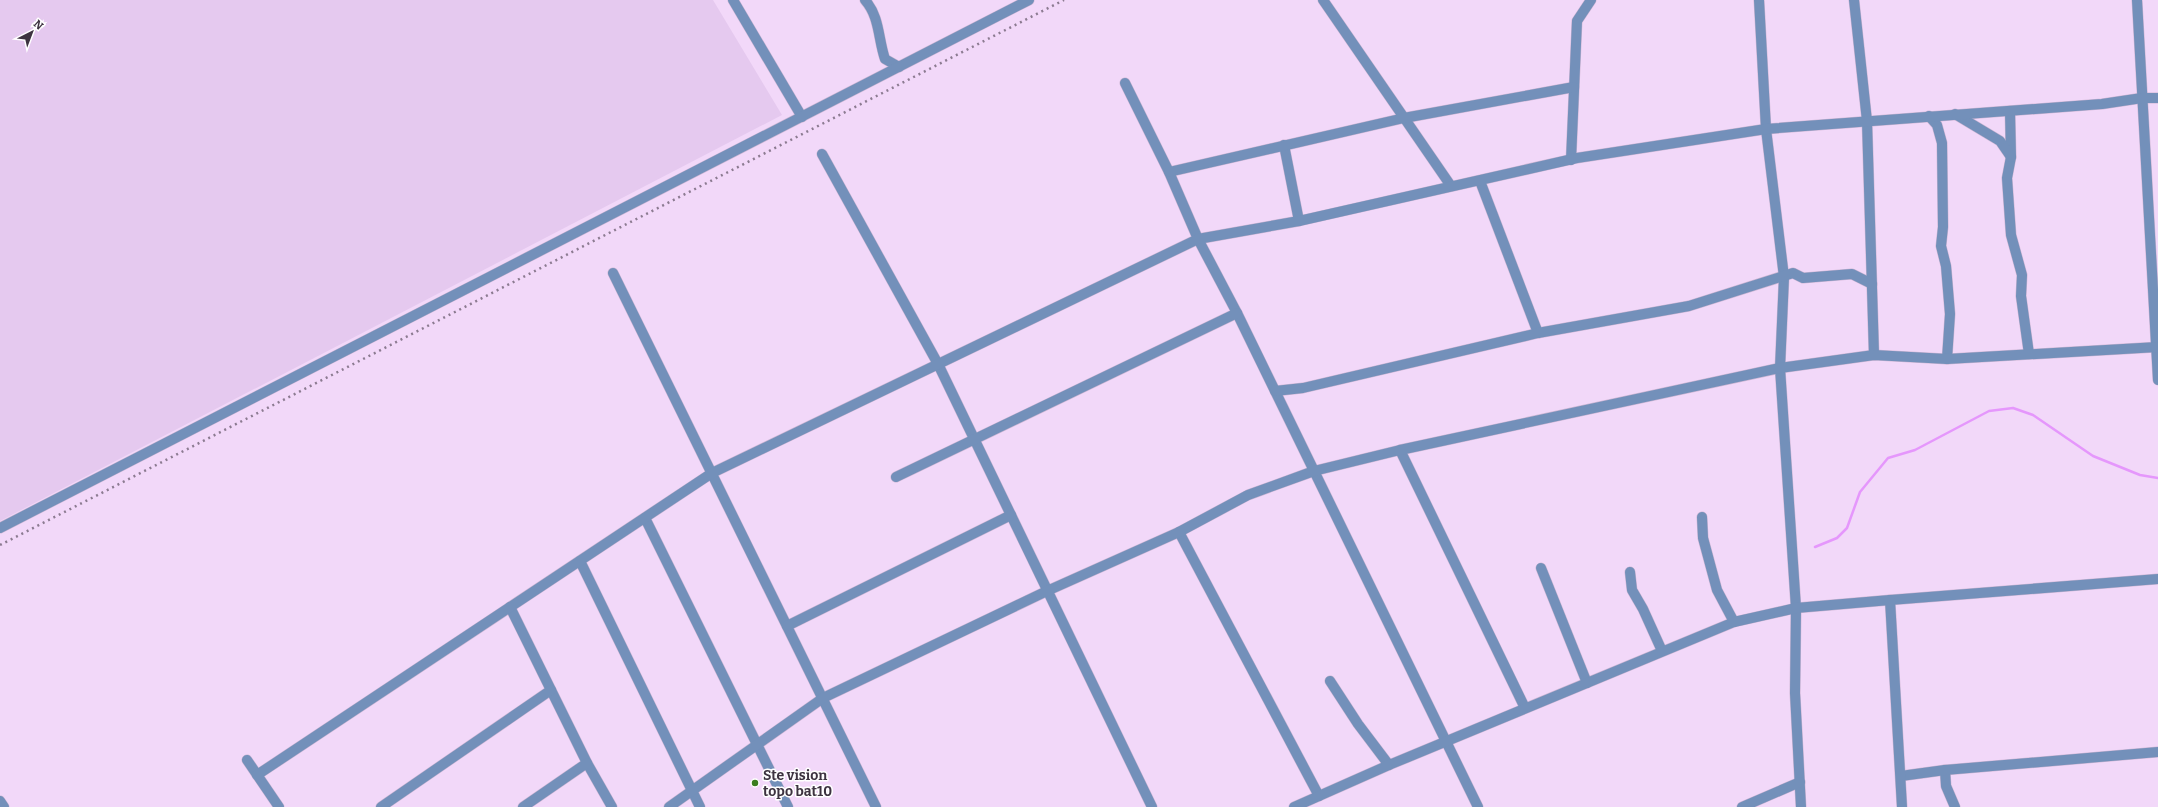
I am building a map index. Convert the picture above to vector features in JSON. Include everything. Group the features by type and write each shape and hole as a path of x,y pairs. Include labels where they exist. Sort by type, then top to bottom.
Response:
{"street":[{"path":"733,0 802,117"},
{"path":"865,0 872,8 878,26 878,39 885,59 899,67"},
{"path":"0,528 1029,0"},
{"path":"1323,0 1450,186"},
{"path":"1571,160 1577,22 1591,0"},
{"path":"1759,0 1766,129 1784,277 1780,368 1796,608 1795,693 1802,807"},
{"path":"1854,0 1867,121 1874,355"},
{"path":"2137,0 2158,380"},
{"path":"1125,83 1169,172 1198,239 1237,313 1478,807"},
{"path":"1169,172 1404,118 1574,87"},
{"path":"257,775 712,473 1198,239 1299,221 1571,160 1766,129 2102,104 2142,98 2158,98"},
{"path":"2010,110 2011,156 2007,178 2011,234 2022,275 2020,296 2029,354"},
{"path":"1955,114 2000,141 2011,156"},
{"path":"1929,116 1937,125 1942,143 1941,246 1946,266 1950,314 1947,359"},
{"path":"1284,145 1299,221"},
{"path":"822,154 938,364 1152,807"},
{"path":"1480,181 1538,333"},
{"path":"613,273 876,807"},
{"path":"1275,391 1304,388 1538,333 1689,306 1793,273 1803,278 1829,277 1845,273 1852,274 1872,284"},
{"path":"896,477 1237,313"},
{"path":"669,807 758,746 823,698 1048,591 1179,532 1248,495 1314,471 1400,450 1780,368 1874,355 1947,359 2157,347"},
{"path":"1400,450 1525,708"},
{"path":"787,626 1011,515"},
{"path":"1702,517 1703,538 1717,590 1734,622"},
{"path":"645,518 788,807"},
{"path":"1179,532 1319,796"},
{"path":"580,561 700,807"},
{"path":"1541,568 1587,683"},
{"path":"1630,572 1632,590 1643,609 1662,651"},
{"path":"1294,807 1446,741 1734,622 1796,608 2158,579"},
{"path":"1890,600 1902,807"},
{"path":"510,607 587,763 612,807"},
{"path":"1330,681 1358,724 1389,765"},
{"path":"381,807 551,690"},
{"path":"1901,776 1945,770 2158,752"},
{"path":"247,760 279,807"},
{"path":"523,807 587,763"},
{"path":"1945,770 1946,786 1955,807"},
{"path":"1742,807 1800,782"},
{"path":"0,801 4,807"}],"shaded area":[{"path":"0,0 713,0 782,115 0,521"}],"waterway":[{"path":"1815,547 1837,538 1847,528 1860,492 1888,458 1915,450 1989,411 2013,408 2033,415 2093,456 2140,475 2158,478"}],"railway":[{"path":"0,545 1064,0"}],"place":[{"name":"Ste vision topo bat10","path":"755,783"}]}
